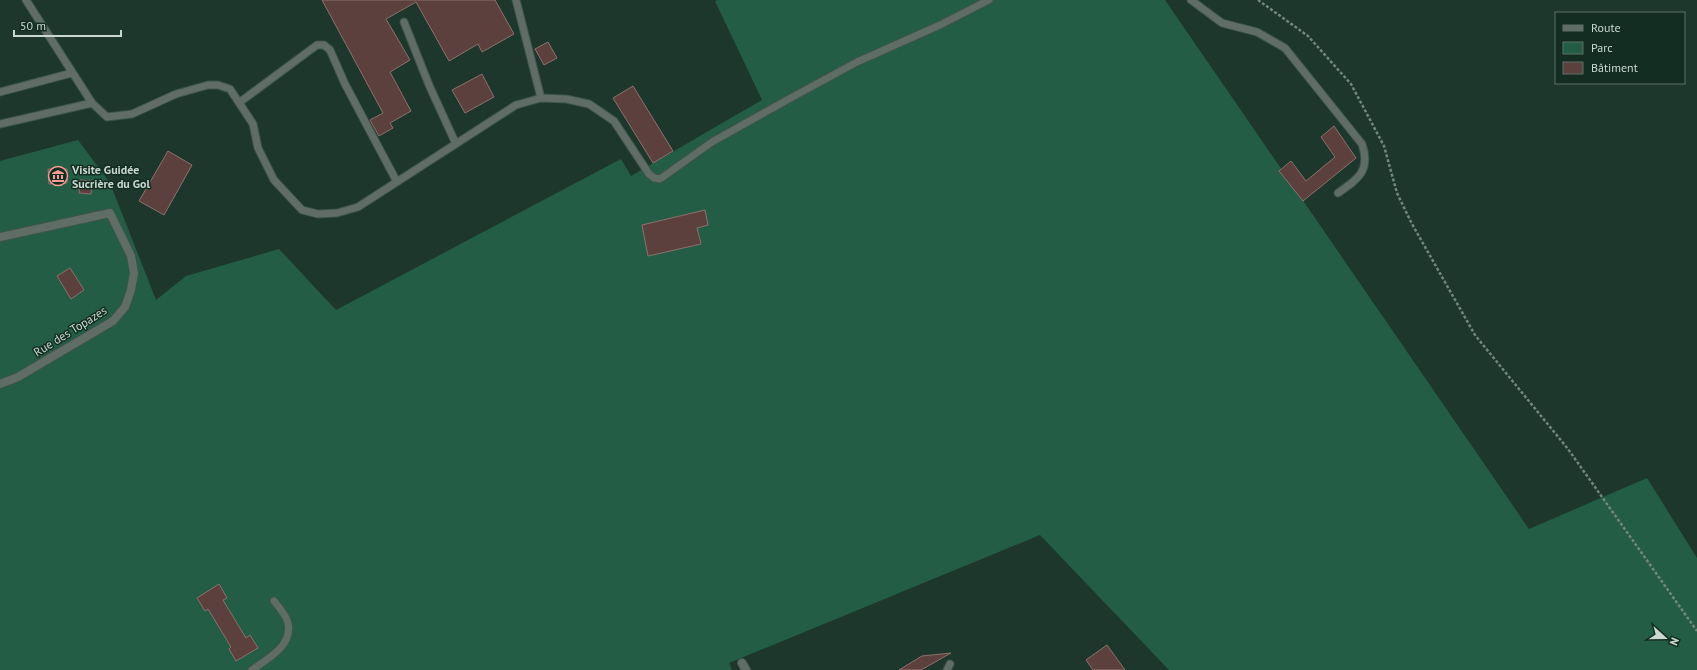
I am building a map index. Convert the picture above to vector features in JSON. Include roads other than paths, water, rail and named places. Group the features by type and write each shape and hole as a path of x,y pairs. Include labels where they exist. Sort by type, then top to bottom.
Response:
{"street":[{"name":"Rue des Topazes","path":"0,237 110,213 131,256 134,273 131,290 124,307 112,321 18,377 0,384"}],"lane":[{"path":"26,0 92,103 107,117 132,114 176,94 208,85 218,85 230,89 240,102 253,124 258,148 274,180 302,210 318,214 337,213 358,206 516,105 541,98 566,99 589,104 614,121 649,174 654,178 660,179 712,142 787,100 857,62 940,26 989,0"},
{"path":"516,0 541,98"},
{"path":"1192,0 1222,22 1257,32 1285,48 1362,144 1366,155 1365,167 1356,181 1338,193"},
{"path":"404,22 429,85 456,144"},
{"path":"240,102 316,45 324,45 330,50 345,84 397,182"},
{"path":"0,92 72,73"},
{"path":"0,124 92,103"},
{"path":"252,670 276,653 284,643 288,633 288,623 274,601"}],"place":[{"name":"Visite Guidée Sucrière du Gol","path":"58,176"}]}
